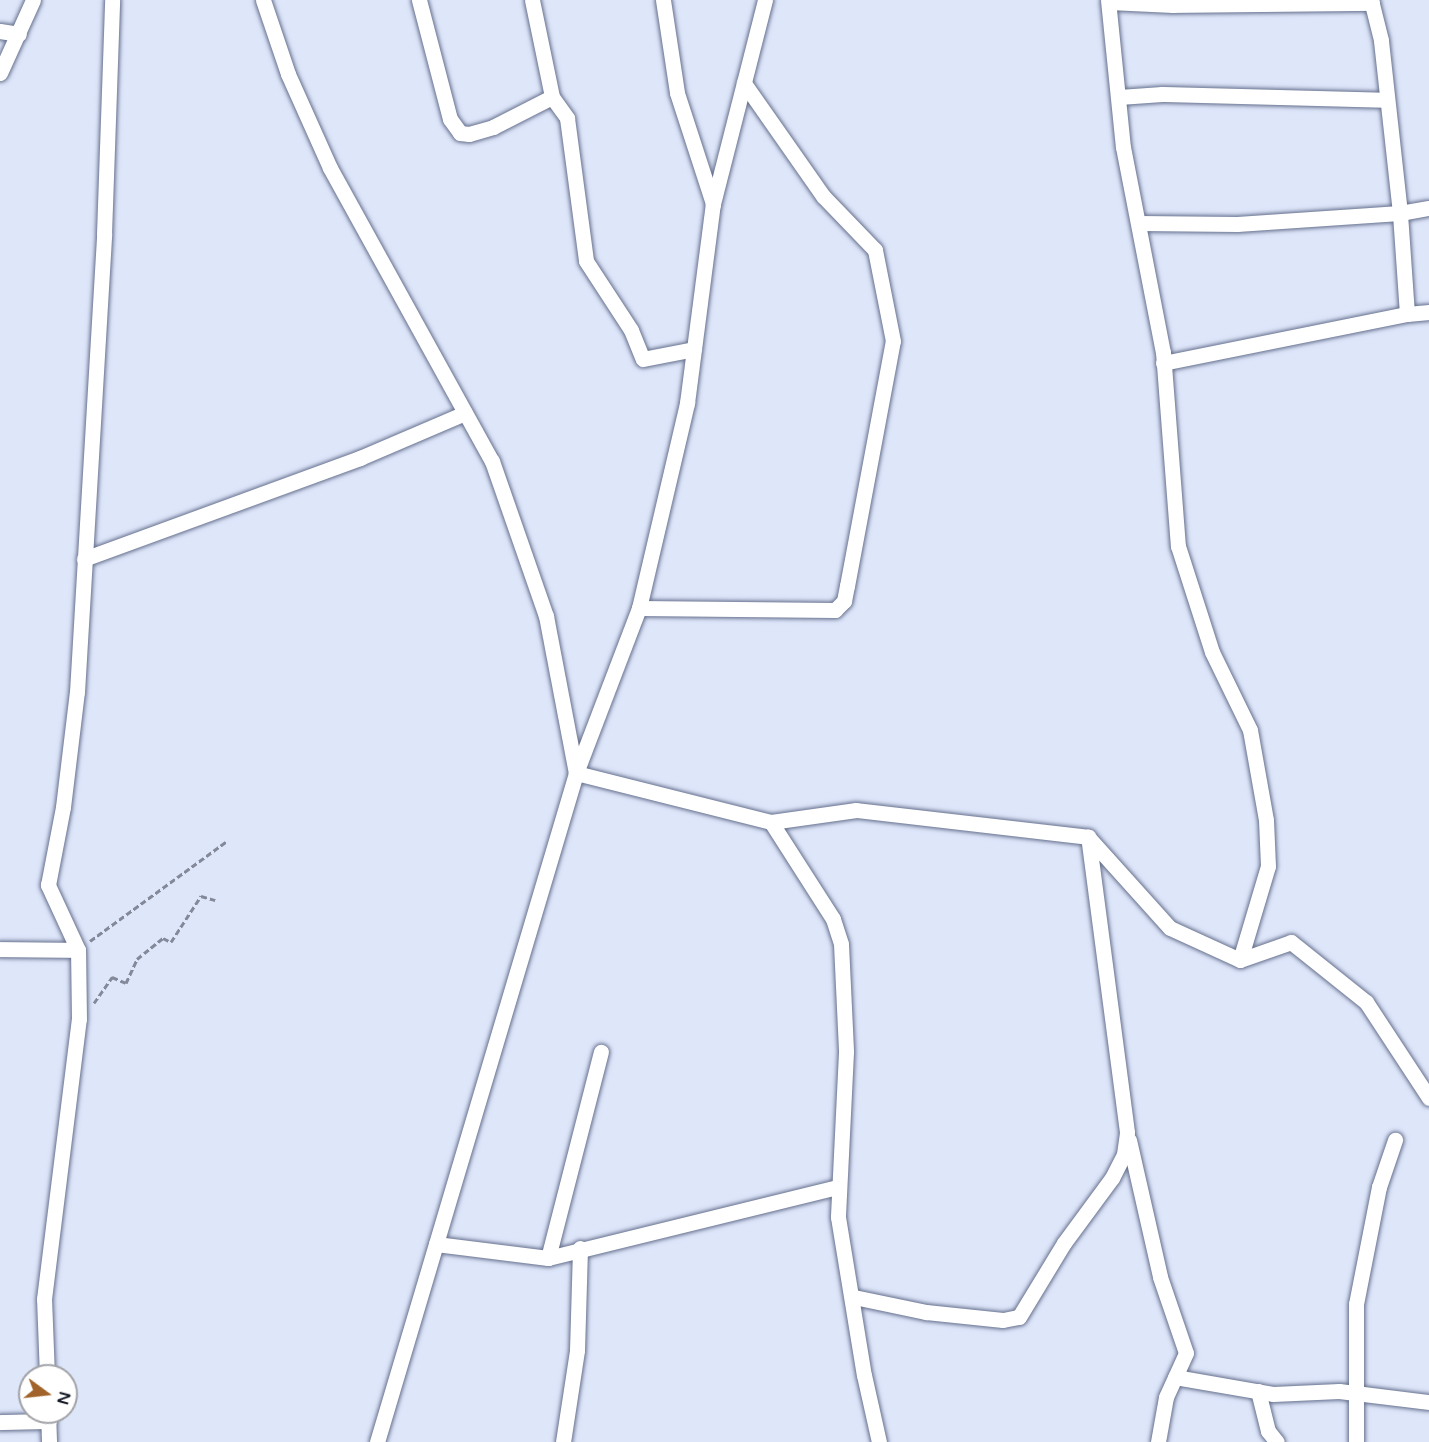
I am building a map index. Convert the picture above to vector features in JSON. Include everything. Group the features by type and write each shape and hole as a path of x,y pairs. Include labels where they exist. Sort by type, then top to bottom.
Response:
{"street":[{"path":"0,74 33,0"},
{"path":"47,1364 44,1299 78,1027 78,950 48,885 63,807 77,692 104,234 112,0"},
{"path":"263,0 288,74 330,168 492,461 546,616 576,773"},
{"path":"419,0 450,119 459,133 469,134 493,127 552,97"},
{"path":"532,0 552,97 567,118 586,261 631,330 643,359 694,349"},
{"path":"663,0 677,93 713,204"},
{"path":"377,1442 576,773 639,608 687,403 713,204 765,0"},
{"path":"1240,960 1268,866 1266,820 1250,730 1212,652 1178,546 1163,363 1139,223 1123,147 1108,1 1371,1 1381,40 1400,213 1407,314"},
{"path":"0,30 19,34"},
{"path":"639,608 835,610 844,601 847,586 893,341 875,250 823,196 744,83"},
{"path":"1119,97 1162,94 1386,100"},
{"path":"1139,223 1237,224 1400,213 1429,208"},
{"path":"1163,363 1407,314 1429,312"},
{"path":"84,559 360,458 465,413"},
{"path":"576,773 771,822 856,810 1089,837 1170,928 1240,960 1291,942 1366,1002 1429,1098"},
{"path":"771,822 833,920 841,944 846,1052 837,1188 838,1217 854,1298 874,1440"},
{"path":"1089,837 1126,1126 1160,1277 1186,1353 1166,1397 1158,1442"},
{"path":"0,949 78,950"},
{"path":"548,1258 601,1052"},
{"path":"854,1298 926,1312 1004,1320 1019,1317 1064,1243 1112,1178 1124,1154 1126,1126"},
{"path":"1356,1442 1356,1304 1379,1187 1395,1140"},
{"path":"436,1244 548,1258 580,1248 837,1188"},
{"path":"563,1442 577,1350 580,1248"},
{"path":"1175,1377 1258,1391 1356,1392 1429,1402"},
{"path":"1258,1391 1268,1431 1277,1442"},
{"path":"0,1422 18,1420"},
{"path":"48,1424 49,1442"}],"path":[{"path":"78,950 227,841"},
{"path":"78,1027 112,977 126,982 137,959 163,939 171,942 201,896 215,900"}]}
